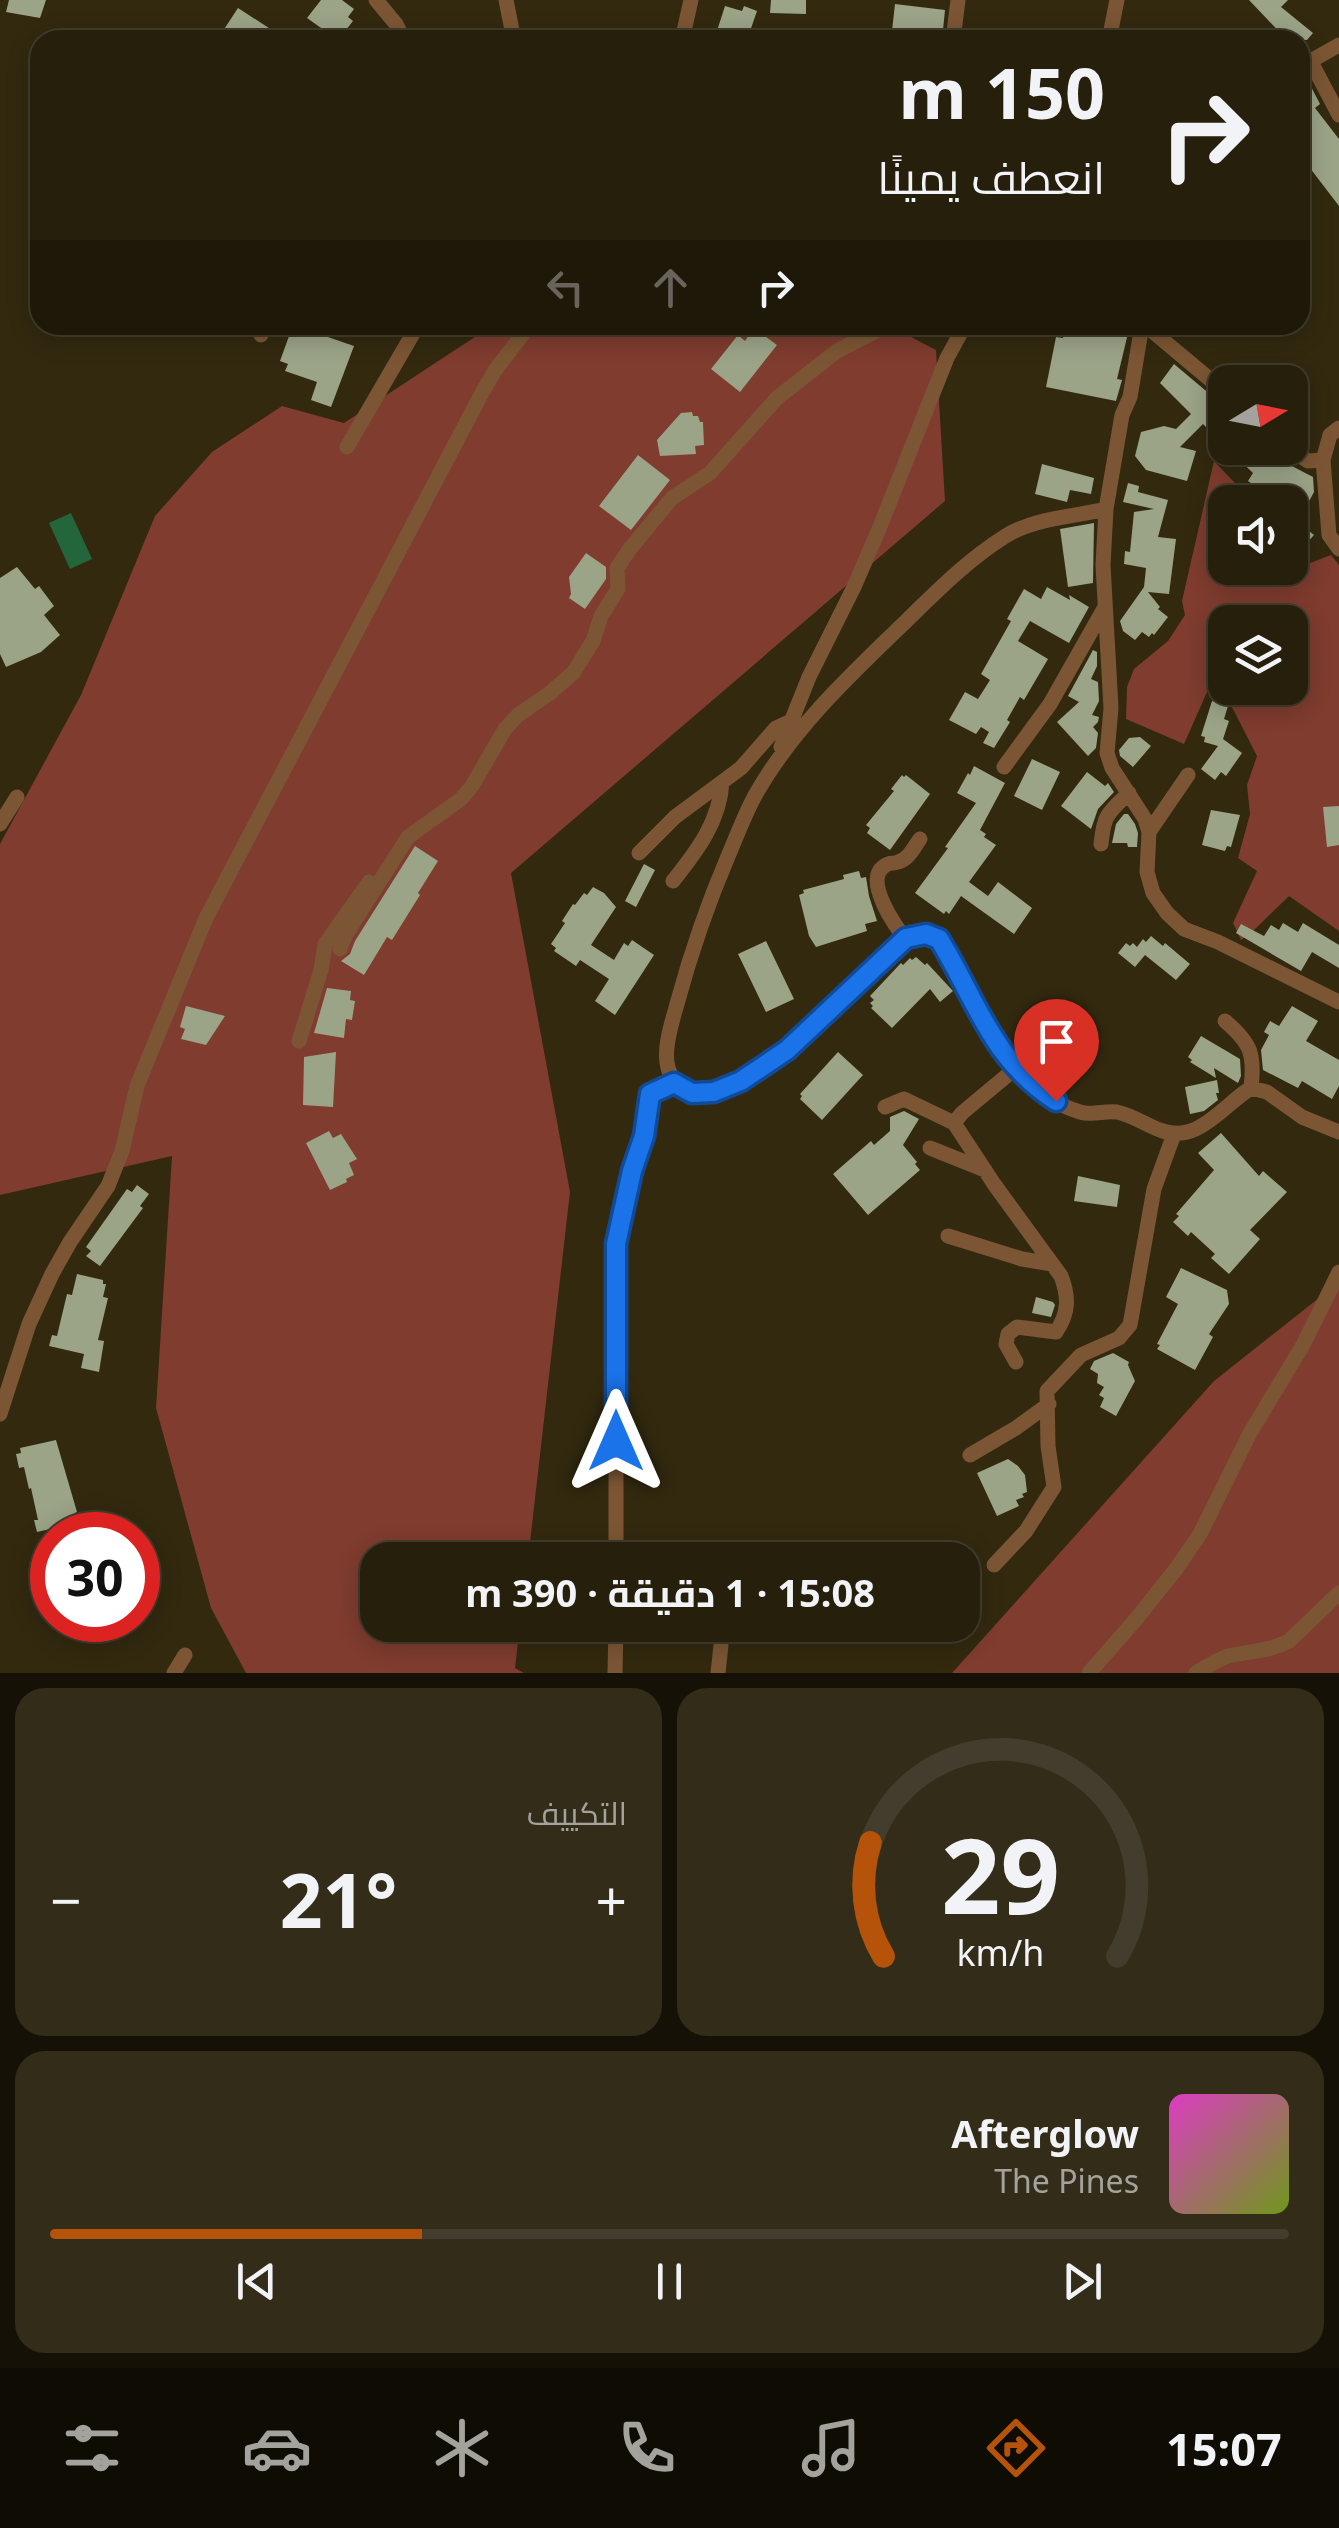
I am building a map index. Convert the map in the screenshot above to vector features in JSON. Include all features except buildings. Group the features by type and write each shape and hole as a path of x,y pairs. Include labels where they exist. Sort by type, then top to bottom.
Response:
{"street":[{"path":"376,0 399,30"},
{"path":"506,0 512,30"},
{"path":"684,30 691,0"},
{"path":"954,30 958,0"},
{"path":"1111,30 1117,0"},
{"path":"1310,63 1339,45"},
{"path":"1310,71 1339,115"},
{"path":"347,447 412,335"},
{"path":"0,1414 29,1324 52,1274 108,1186 122,1152 137,1086 206,918 484,390 522,335"},
{"path":"340,948 408,837 461,799 506,728 573,673 618,589 617,568 672,498 710,473 777,398 837,351 868,335"},
{"path":"772,768 809,677 854,588 960,335"},
{"path":"1141,335 1130,397 1122,414 1106,510 1104,606 1111,708 1107,752 1112,768 1145,819 1149,832 1147,872 1153,893 1167,913 1184,929 1339,1002"},
{"path":"1155,335 1208,378"},
{"path":"1339,428 1330,435 1324,460 1330,535 1339,550"},
{"path":"1308,461 1324,460"},
{"path":"1106,510 1032,524 1006,535 974,559 834,692 772,768 755,794 693,944 666,1044 666,1064 674,1083 692,1093 714,1092 741,1081 787,1050 906,938 926,934 939,939 996,1042 1035,1087 1078,1111 1114,1112 1174,1134 1208,1124 1251,1088 1254,1057 1241,1034 1225,1020"},
{"path":"1004,767 1050,704 1104,606"},
{"path":"639,853 675,816 741,768 776,728 791,721"},
{"path":"1149,832 1188,776"},
{"path":"673,880 712,824 722,782"},
{"path":"1101,844 1107,815 1129,794"},
{"path":"0,824 17,797"},
{"path":"906,938 895,927 876,882 883,867 907,858 920,838"},
{"path":"299,1041 322,970 325,944 364,887 396,854"},
{"path":"954,1123 1016,1068"},
{"path":"616,1542 616,1244 644,1136 650,1094 674,1083"},
{"path":"1251,1088 1266,1092 1302,1116 1339,1132"},
{"path":"885,1107 904,1099 954,1123 1061,1276 1067,1292 1062,1322 1056,1332 1016,1327 1008,1334 1006,1344 1016,1362"},
{"path":"994,1566 1026,1531 1054,1487 1048,1446 1047,1391 1081,1355 1120,1338 1130,1325 1154,1188 1174,1134"},
{"path":"930,1148 985,1170"},
{"path":"948,1236 1022,1260 1052,1264"},
{"path":"1088,1673 1176,1570 1200,1534 1250,1433 1303,1345 1339,1272"},
{"path":"970,1455 1049,1404"},
{"path":"1196,1673 1233,1654 1278,1647 1339,1593"},
{"path":"615,1673 616,1642"},
{"path":"718,1673 721,1645"},
{"path":"174,1673 185,1654"}],"shaded area":[{"path":"478,335 907,335 936,350 945,501 511,873 570,1192 530,1542 360,1542 360,1642 518,1642 515,1668 524,1673 246,1673 211,1608 156,1408 172,1156 0,1195 0,844 81,695 155,516 212,452 282,406 344,423"},
{"path":"1213,465 1218,465 1237,485 1209,485"},
{"path":"1208,487 1208,585 1308,585 1308,564 1331,555 1339,565 1339,931 1289,896 1241,940 1233,923 1257,871 1238,858 1250,814 1247,785 1257,756 1231,705 1308,705 1308,605 1208,605 1208,690 1184,744 1126,719 1127,687 1134,669 1168,641 1185,615 1182,601"},
{"path":"71,513 92,559 70,569 49,523"},
{"path":"1339,1282 1339,1673 952,1673 980,1642 1214,1381"}],"route":[{"path":"616,1441 616,1244 644,1136 650,1094 674,1083 692,1093 714,1092 741,1081 787,1050 906,938 926,934 939,939 948,953 1001,1051 1035,1087 1056,1101"}]}
